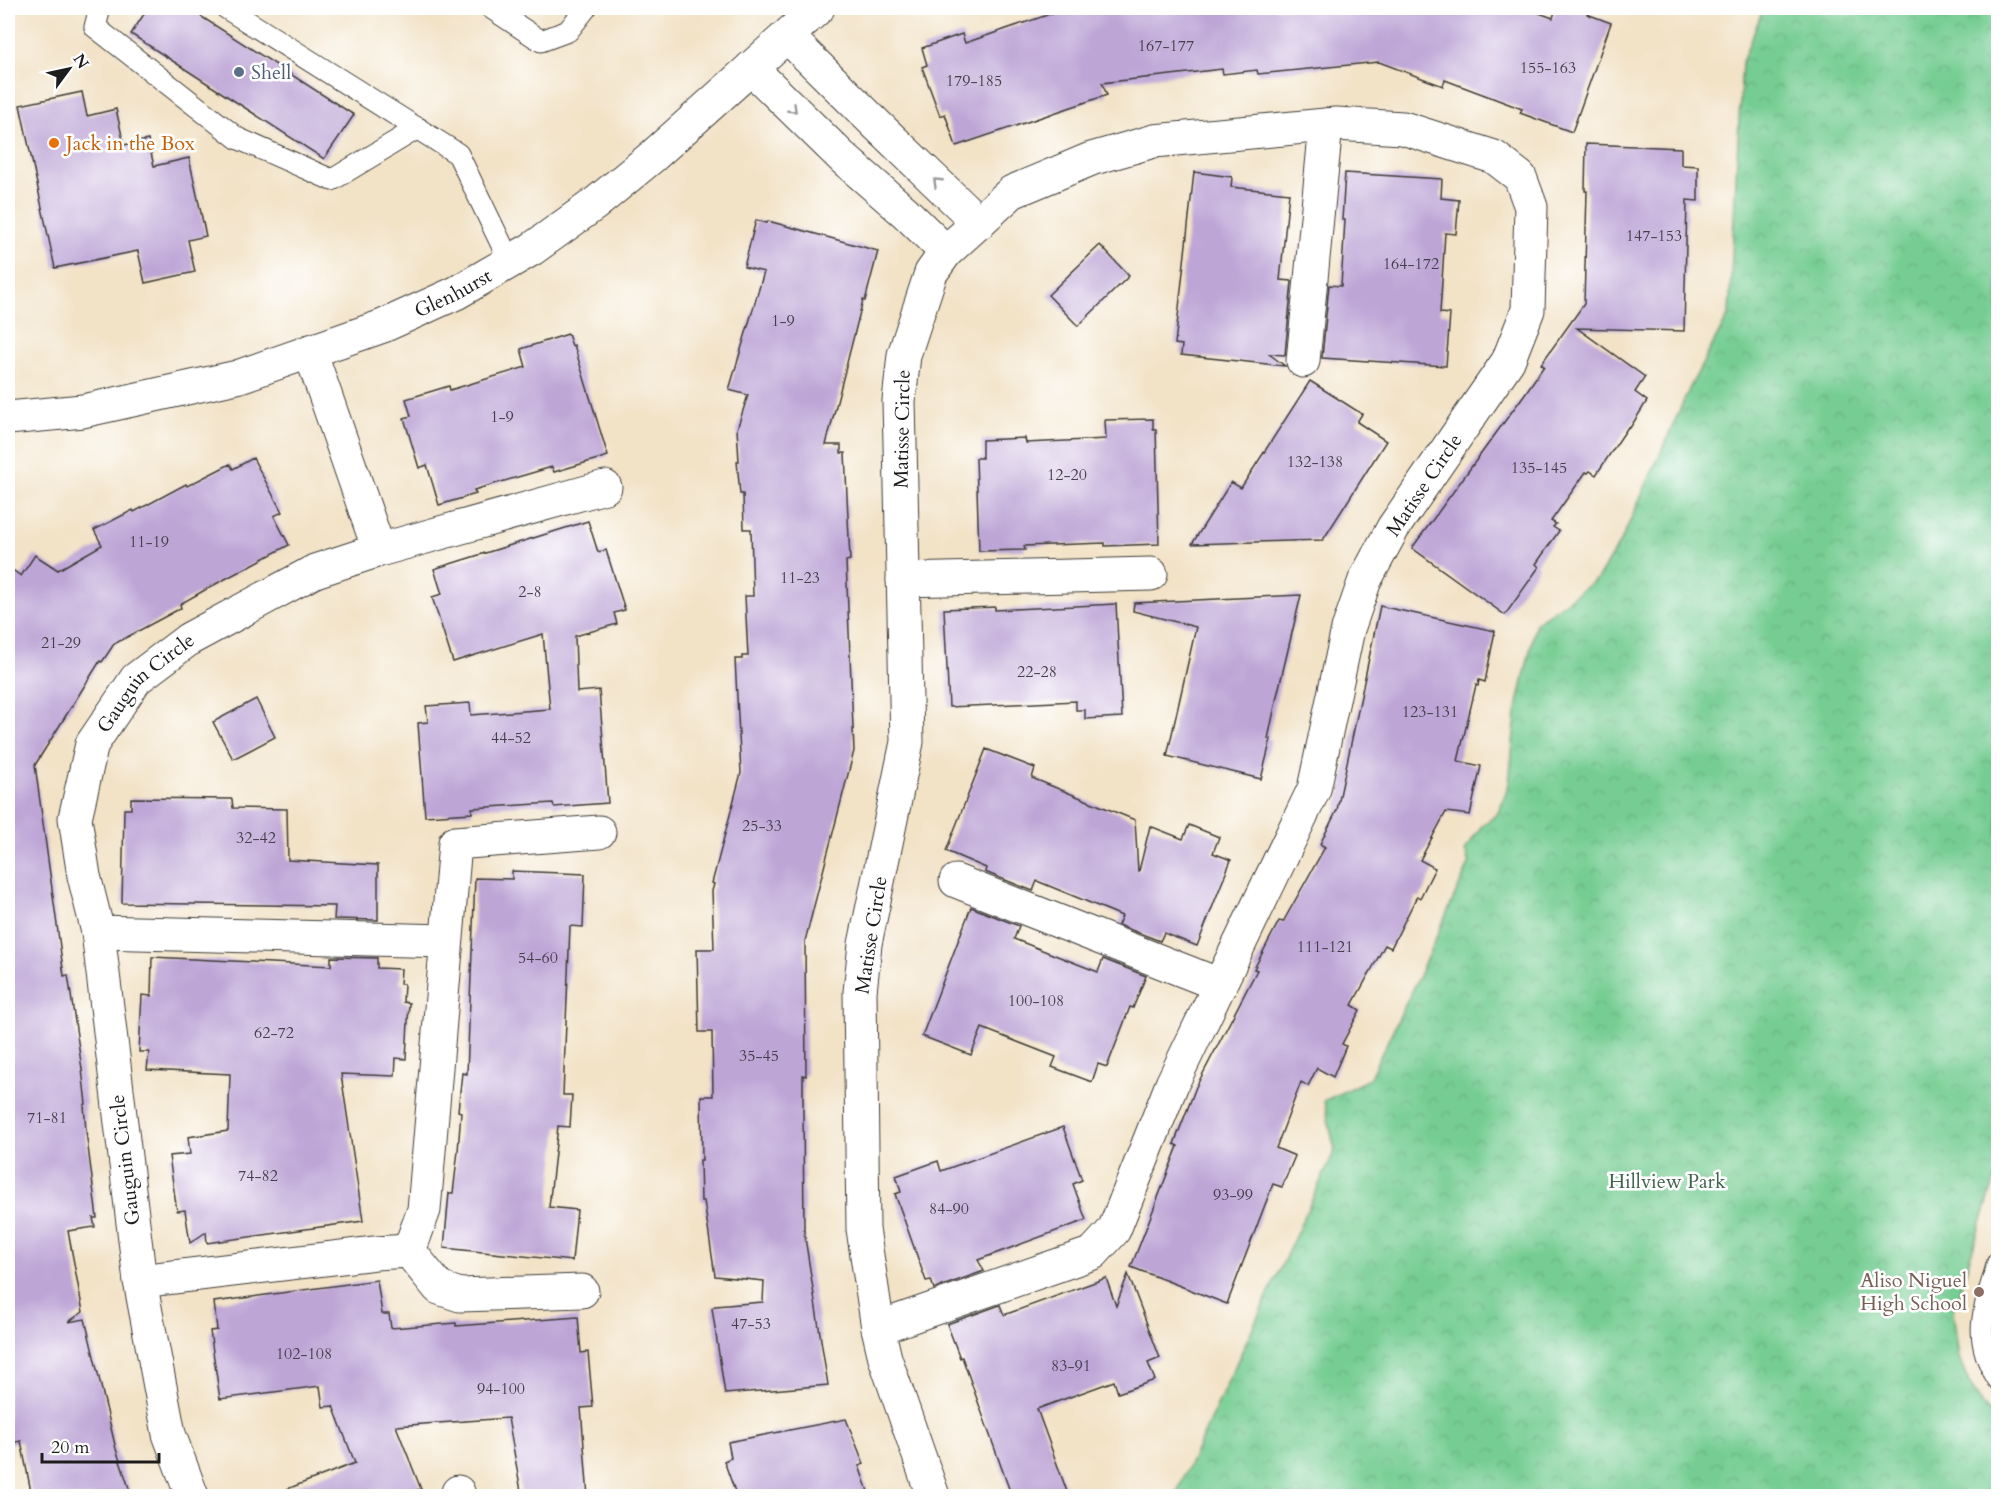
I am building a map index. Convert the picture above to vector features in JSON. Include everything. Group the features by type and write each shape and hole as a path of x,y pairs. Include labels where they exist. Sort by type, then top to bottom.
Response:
{"street":[{"name":"Glenhurst","path":"8,418 83,411 237,377 383,326 456,293 531,249 604,196 653,156 818,8"},
{"path":"787,36 979,223"},
{"path":"751,68 843,158 905,212 946,252"},
{"path":"1303,361 1326,125"},
{"name":"Matisse Circle","path":"878,1328 1093,1253 1114,1230 1172,1084 1314,789 1348,629 1365,580 1393,528 1508,361 1528,310 1531,207 1520,177 1494,158 1403,128 1326,125 1154,141 1091,159 1012,192 946,252 931,273 904,355 899,401 907,742 866,944 860,992 863,1229 878,1328 885,1358 933,1497"},
{"path":"310,351 379,550"},
{"name":"Gauguin Circle","path":"192,1497 169,1434 140,1281 98,932 84,876 75,818 92,744 136,679 189,639 315,571 379,550 605,487"},
{"path":"903,580 1151,574"},
{"path":"409,1251 424,1210 455,843 599,832"},
{"path":"956,881 1220,985"},
{"path":"98,932 446,941"},
{"path":"140,1281 409,1251"},
{"path":"409,1251 439,1288 460,1295 582,1291"}],"lane":[{"path":"100,8 95,27 237,138 332,180 418,128"},
{"path":"226,8 458,154 510,262"},
{"path":"491,8 541,41 568,30 586,8"},
{"path":"1998,1262 1981,1321 1983,1347 1998,1379"}],"green space":[{"name":"Hillview Park","path":"1770,8 1998,8 1998,1170 1953,1311 1959,1358 1969,1383 1998,1427 1998,1496 1175,1496 1335,1150 1324,1101 1369,1079 1413,989 1469,864 1465,850 1481,827 1498,813 1509,784 1516,713 1536,623 1598,578 1622,539 1690,387 1729,314 1742,62 1762,12"}],"building":[{"path":"148,8 188,8 354,115 324,159 131,34"},
{"path":"1068,8 1525,8 1553,18 1556,8 1589,8 1587,14 1611,23 1572,132 1520,113 1522,109 1445,80 1443,86 1379,62 1258,74 1257,70 1223,74 1222,69 1102,83 1107,95 956,146 945,114 940,116 922,67 927,65 922,48 962,34 965,43"},
{"path":"82,92 87,116 116,109 124,145 148,140 154,166 189,158 206,236 188,240 195,272 145,283 138,251 55,268 20,105"},
{"path":"1586,144 1681,148 1681,165 1698,166 1698,201 1687,200 1684,331 1577,328 1645,377 1635,392 1647,401 1596,475 1590,471 1586,472 1551,521 1556,524 1553,527 1559,531 1536,564 1539,567 1505,615 1412,548 1524,395 1544,366 1541,364 1584,304"},
{"path":"1194,172 1232,177 1231,187 1289,193 1280,280 1292,281 1285,355 1269,354 1285,366 1181,355 1182,345 1175,344"},
{"path":"1345,173 1442,179 1441,198 1459,200 1456,234 1445,233 1440,313 1450,314 1446,366 1322,358 1329,285 1341,286"},
{"path":"756,220 767,223 768,221 878,251 865,301 863,300 826,445 841,445 841,453 845,453 850,560 846,561 854,751 805,941 804,1231 828,1385 725,1394 712,1308 763,1302 764,1281 715,1276 704,1201 701,1201 700,1160 702,1160 701,1096 713,1096 712,1032 699,1032 697,949 714,949 712,891 714,884 712,883 741,773 735,659 748,656 745,596 753,596 751,529 744,529 743,494 740,494 737,461 739,461 737,429 748,395 729,390 764,272 744,267"},
{"path":"1100,245 1129,276 1078,326 1048,295"},
{"path":"568,334 572,346 574,345 608,456 554,472 552,467 474,490 476,494 439,505 427,465 419,468 404,418 411,416 406,399 449,386 450,390 526,367 521,349"},
{"path":"1310,381 1362,414 1357,422 1386,441 1323,540 1192,544 1231,482 1241,488"},
{"path":"1153,419 1153,429 1156,429 1159,544 1024,546 1025,550 979,551 976,458 982,458 982,440 1025,438 1026,443 1106,439 1105,420"},
{"path":"253,458 282,512 274,516 289,545 180,604 181,608 114,644 102,662 100,661 35,765 64,976 68,975 82,1069 86,1131 97,1218 93,1218 95,1227 68,1231 83,1312 68,1322 85,1319 116,1449 132,1497 32,1497 21,1441 8,1444 8,567 21,576 35,555 58,570 102,545 94,530 230,464 233,469"},
{"path":"588,521 598,552 606,550 625,610 614,613 617,624 575,636 577,692 599,690 608,803 554,807 553,803 472,808 472,813 425,816 418,723 428,722 426,706 470,703 471,715 550,709 543,634 453,662 432,597 442,594 434,569"},
{"path":"1301,595 1277,696 1268,739 1271,739 1261,779 1167,756 1196,627 1133,611 1134,603"},
{"path":"1116,604 1122,717 1085,719 1085,710 1076,710 1076,701 949,707 944,609 995,607 995,610"},
{"path":"1380,606 1495,631 1485,682 1479,680 1478,686 1476,685 1458,761 1481,766 1470,815 1446,812 1420,860 1435,868 1420,898 1417,896 1391,948 1385,945 1352,1005 1360,1010 1342,1044 1346,1046 1333,1077 1317,1068 1308,1086 1301,1082 1276,1148 1295,1156 1282,1187 1273,1184 1227,1304 1131,1267 1178,1146 1174,1144 1196,1087 1257,970 1254,969 1279,921 1283,922 1325,847 1320,844 1337,810"},
{"path":"256,699 275,737 233,759 213,722"},
{"path":"986,749 1035,768 1032,778 1135,820 1138,871 1150,826 1183,839 1189,825 1219,837 1213,853 1231,860 1197,946 1164,933 1160,941 1118,925 1122,916 1037,881 1033,891 985,872 986,868 946,851"},
{"path":"131,798 232,799 233,808 287,809 288,860 378,865 378,920 334,919 335,906 122,903 124,809 131,809"},
{"path":"512,871 585,874 583,927 570,926 563,1095 572,1095 570,1127 558,1126 549,1207 577,1210 572,1261 444,1248 449,1193 453,1193 458,1151 461,1112 458,1111 462,1073 467,1074 475,878 512,879"},
{"path":"971,907 1019,926 1014,939 1098,972 1103,959 1146,976 1133,1008 1130,1007 1107,1067 1098,1064 1092,1082 1052,1067 1056,1057 982,1028 971,1055 922,1036"},
{"path":"152,957 331,966 331,957 377,958 377,968 401,969 400,984 404,984 403,1002 409,1003 406,1059 396,1058 395,1076 341,1074 363,1221 207,1243 206,1232 190,1243 185,1210 177,1211 169,1156 190,1154 188,1137 228,1131 230,1074 147,1070 149,1052 139,1052 142,995 151,996"},
{"path":"1063,1127 1082,1180 1073,1184 1086,1220 978,1260 984,1271 934,1289 931,1280 926,1281 895,1194 901,1192 896,1176 938,1161 941,1171"},
{"path":"1128,1274 1160,1358 1148,1363 1155,1380 1118,1393 1114,1381 1037,1409 1069,1497 1012,1497 962,1357 960,1358 947,1324 1000,1305 1004,1315 1106,1278 1116,1306"},
{"path":"377,1280 382,1314 389,1314 391,1328 456,1323 456,1326 578,1317 581,1353 588,1352 593,1407 581,1408 588,1497 522,1497 508,1418 396,1426 421,1489 401,1497 274,1497 274,1494 355,1463 333,1406 323,1407 320,1386 220,1399 210,1331 217,1330 214,1302"},
{"path":"846,1419 864,1464 859,1466 870,1497 737,1497 724,1461 731,1458 728,1442"}],"place":[{"name":"Shell","path":"239,72"},
{"name":"Jack in the Box","path":"54,143"},
{"name":"Aliso Niguel High School","path":"1979,1292"}]}
